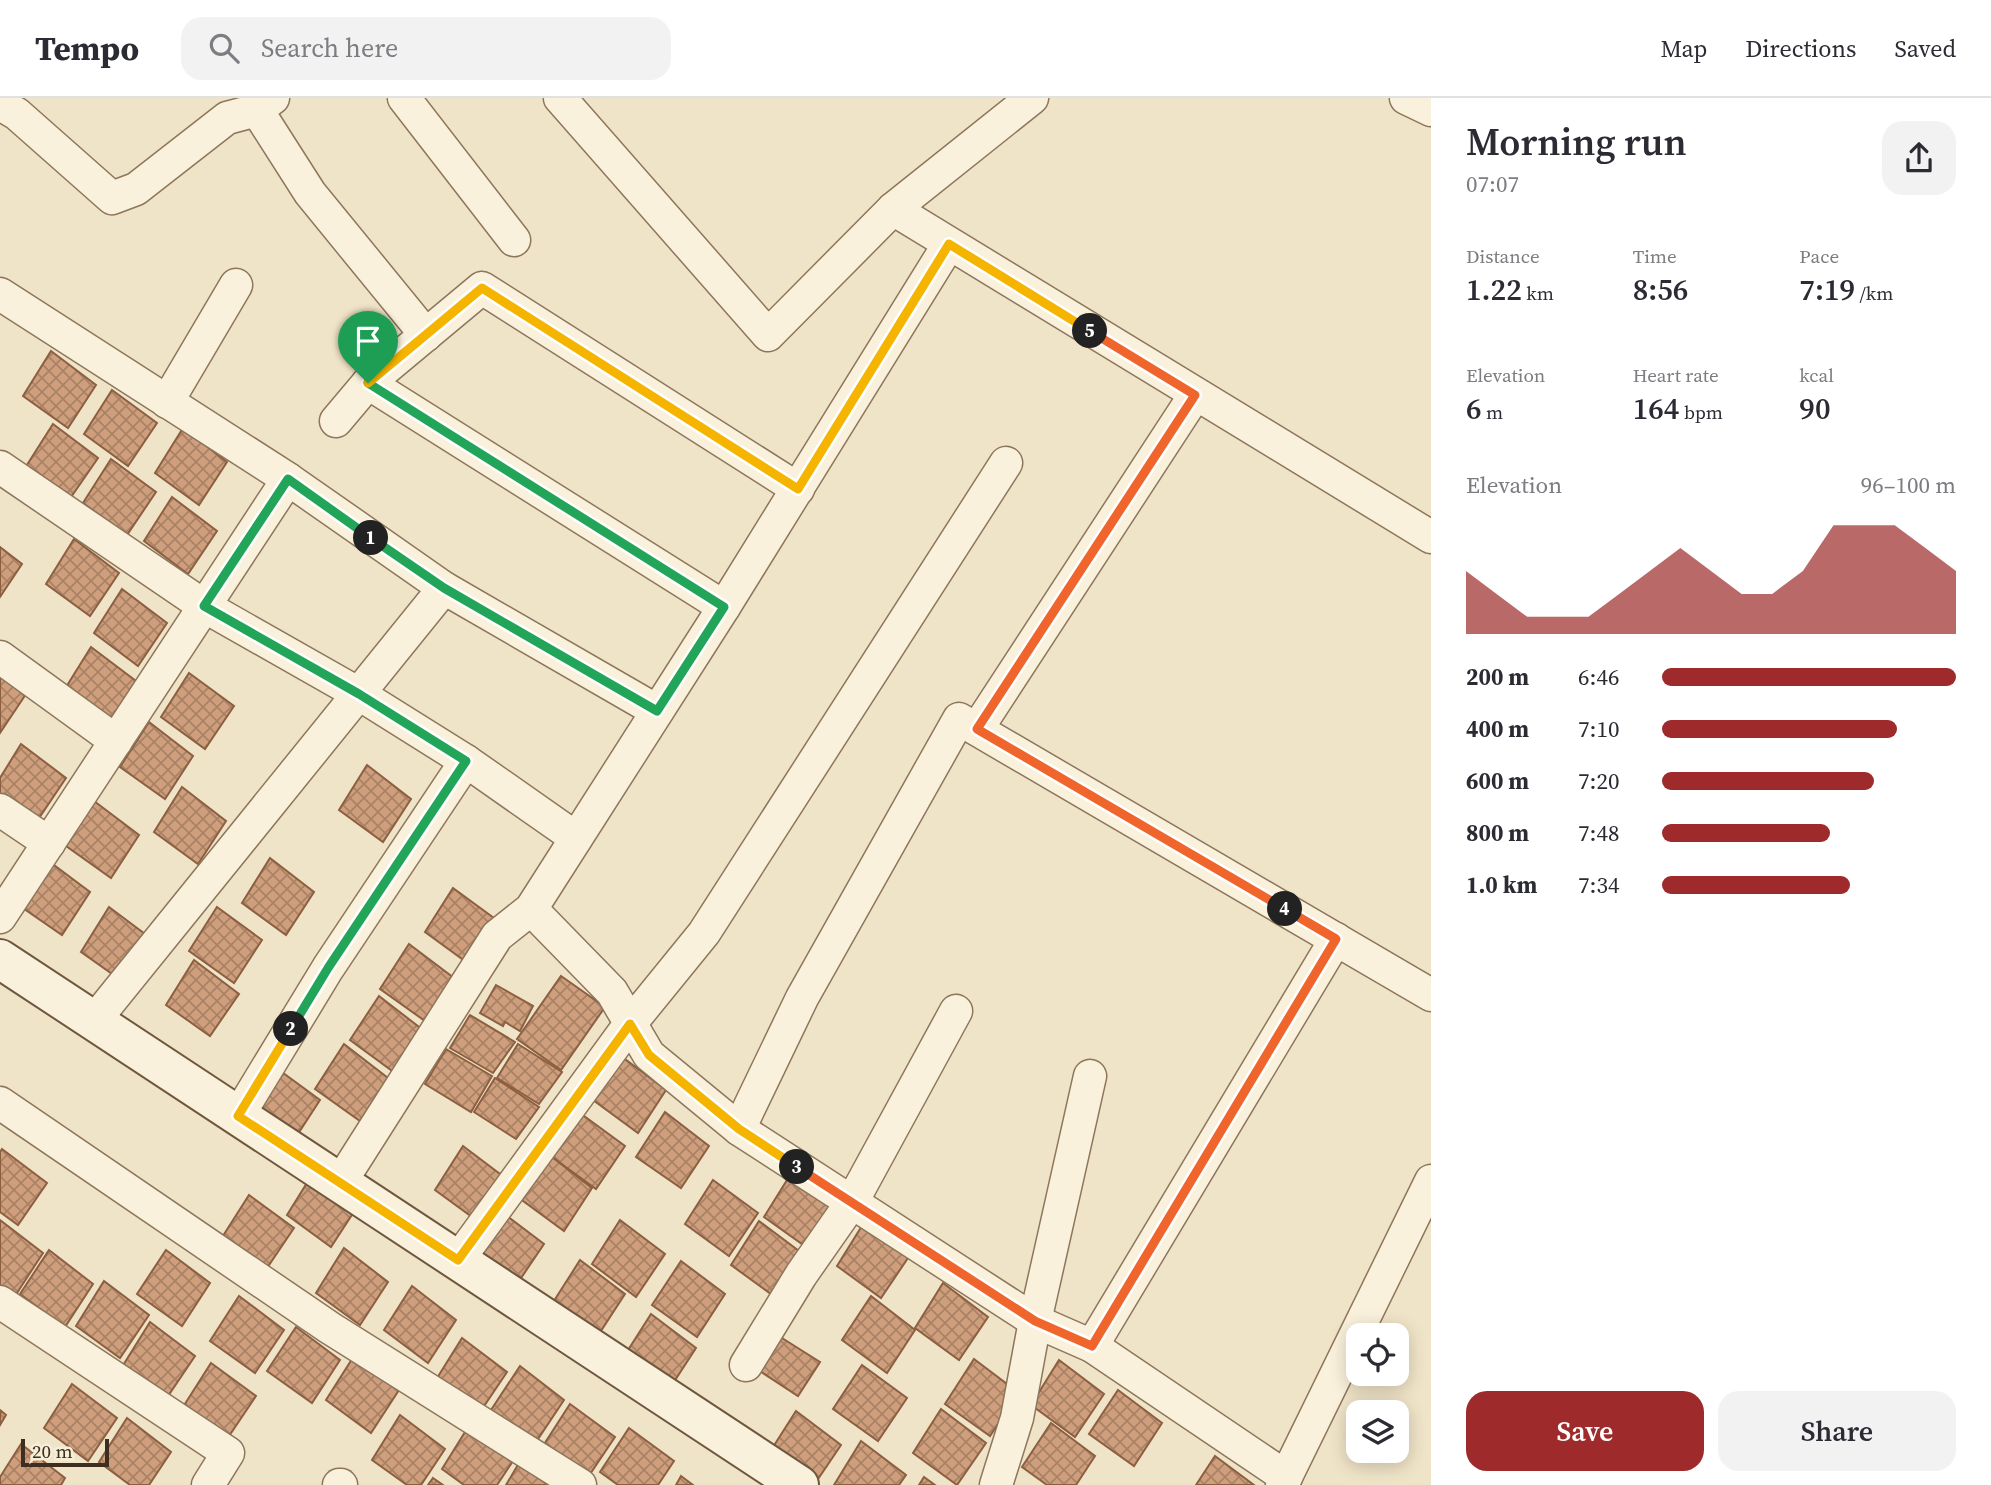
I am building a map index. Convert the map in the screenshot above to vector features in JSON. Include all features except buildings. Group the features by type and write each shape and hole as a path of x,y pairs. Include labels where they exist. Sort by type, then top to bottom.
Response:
{"street":[{"path":"404,98 514,240"},
{"path":"560,98 768,335 893,209 1032,98"},
{"path":"1406,98 1431,110"},
{"path":"17,105 112,198 136,189 227,118 265,104 310,193 426,335"},
{"path":"893,209 1431,537"},
{"path":"340,1183 498,936 531,909 724,607 949,244"},
{"path":"167,402 236,285"},
{"path":"336,421 368,383 482,288 798,489"},
{"path":"0,294 288,479 444,588 657,711"},
{"path":"368,383 724,607"},
{"path":"977,729 1195,395"},
{"path":"458,1260 630,1024 704,933 1006,463"},
{"path":"0,467 204,606 359,694 466,761 576,838"},
{"path":"0,917 288,479"},
{"path":"94,1021 444,588"},
{"path":"0,657 116,741"},
{"path":"739,1129 802,998 959,719 1431,995"},
{"path":"238,1116 328,968 466,761"},
{"path":"0,810 49,843"},
{"path":"531,909 612,992 649,1055 739,1129 1035,1321 1092,1346 1284,1481 1429,1189"},
{"path":"1092,1346 1336,939"},
{"path":"0,959 799,1485"},
{"path":"746,1365 801,1275 852,1202 956,1011"},
{"path":"996,1485 1017,1418 1035,1321 1090,1076"},
{"path":"0,1103 330,1328 580,1485"},
{"path":"0,1302 228,1452 208,1485"}],"route":[{"path":"949,244 1195,395 977,729 1336,939 1092,1346 1035,1321 739,1129 649,1055 630,1024 458,1260 238,1116 328,968 466,761 359,694 204,606 288,479 444,588 657,711 724,607 368,383 482,288 798,489 949,244"}]}
